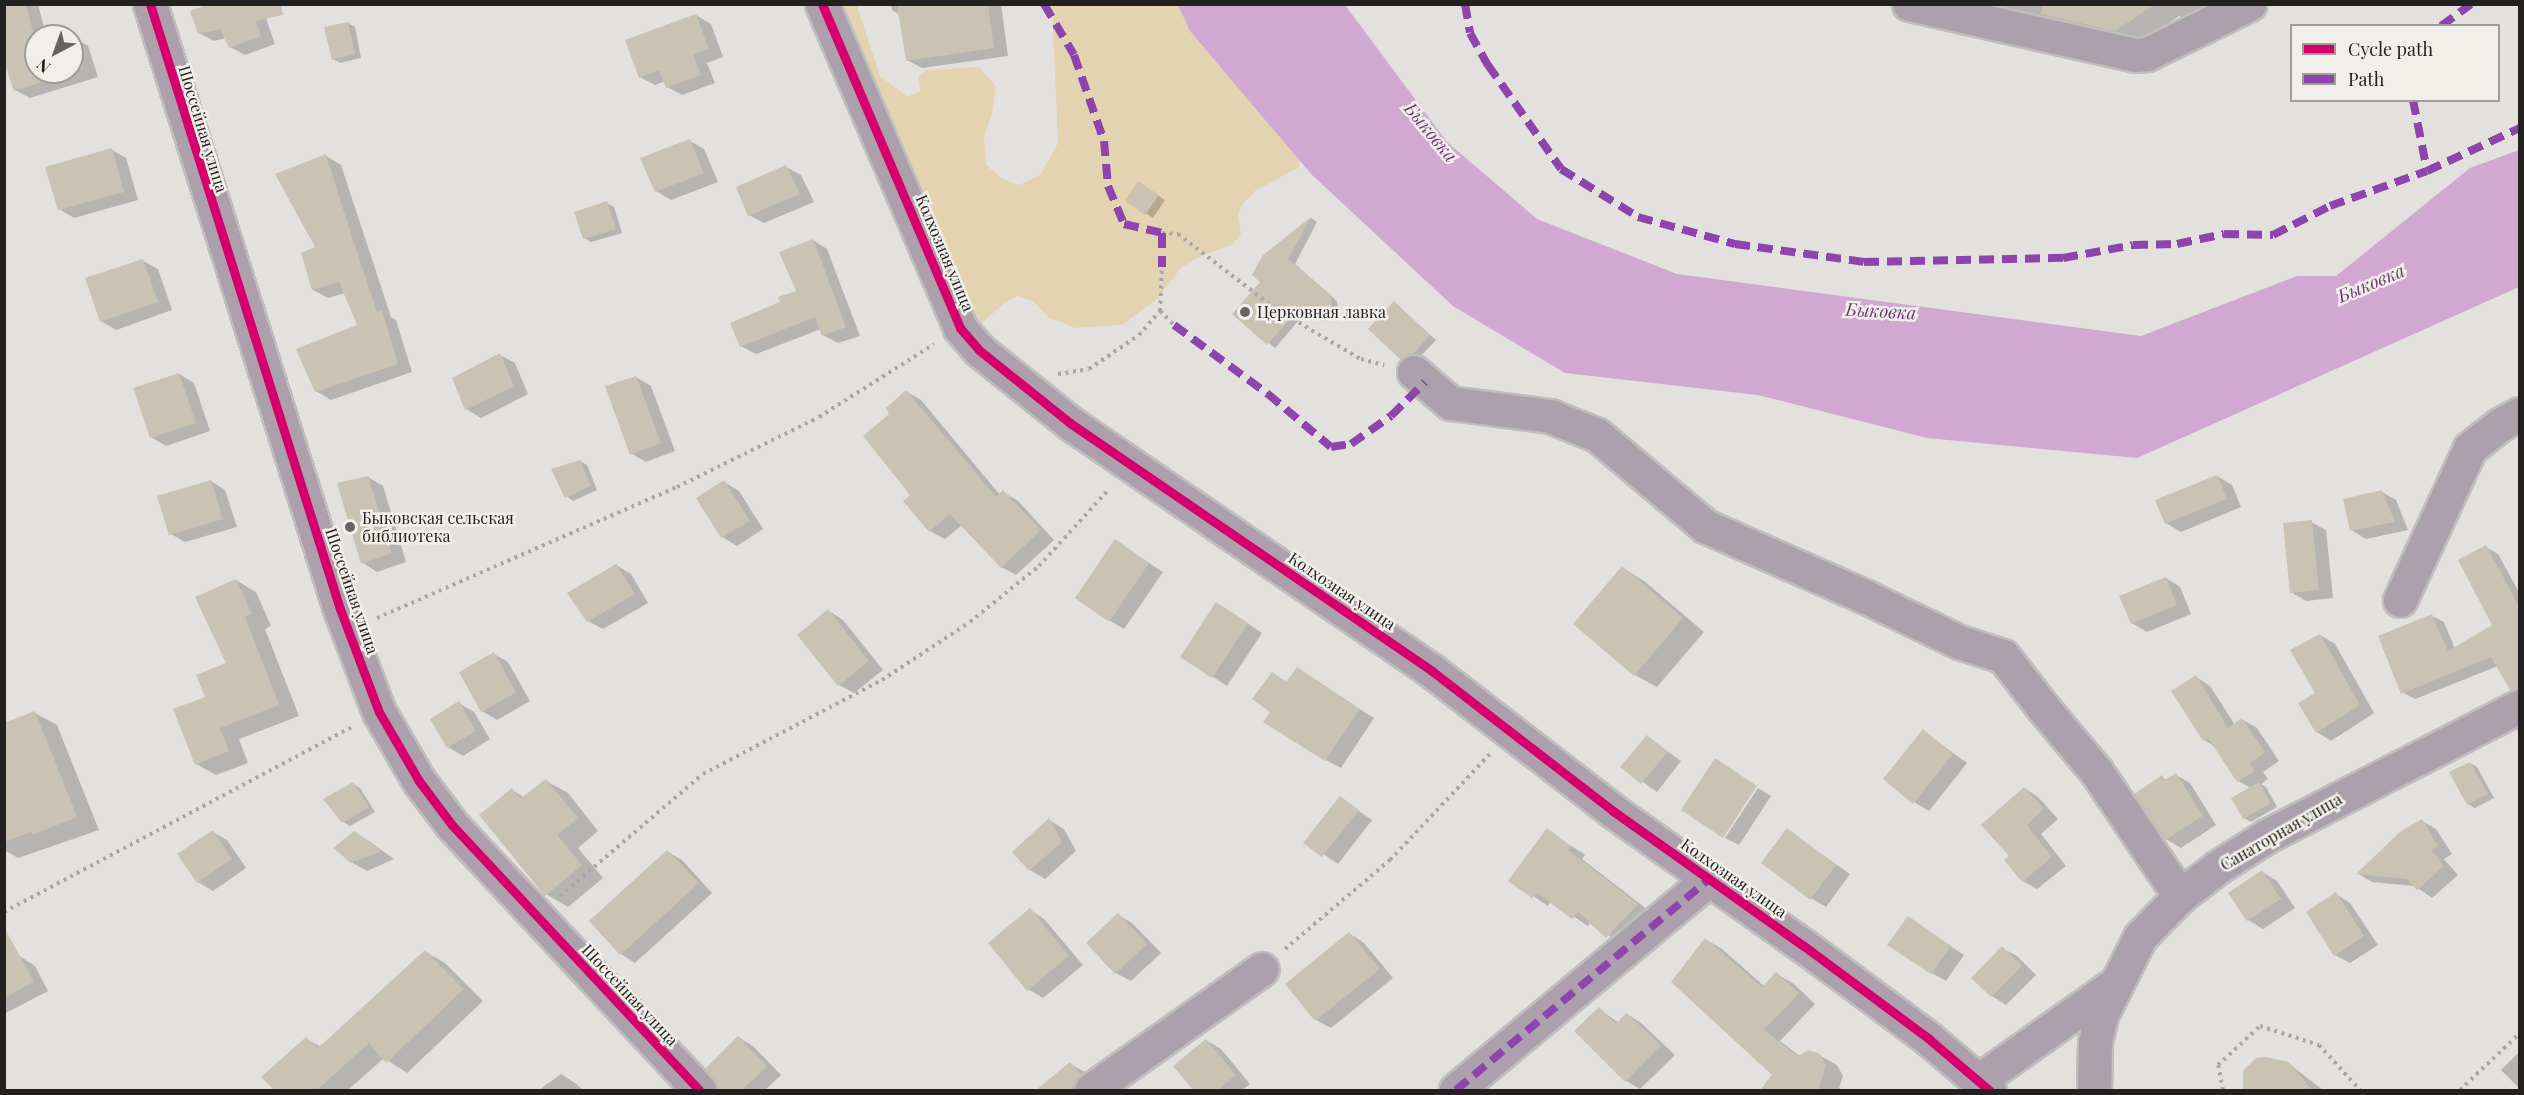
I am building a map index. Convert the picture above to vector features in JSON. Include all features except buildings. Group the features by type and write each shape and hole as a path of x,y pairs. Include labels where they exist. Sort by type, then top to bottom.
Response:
{"street":[{"name":"Шоссейная улица","path":"150,4 231,268 348,631 379,712 419,781 452,825 699,1090"},
{"name":"Колхозная улица","path":"822,4 960,328 979,350 1070,423 1432,671 1708,880 1804,946 1929,1039 1983,1086"},
{"path":"1909,4 2135,55 2147,54 2168,45 2249,4"},
{"path":"1414,372 1450,403 1550,416 1597,435 1705,526 1864,596 1959,642 2003,656 2096,771 2180,896"},
{"path":"2400,600 2470,448 2501,424 2520,414"},
{"name":"Санаторная улица","path":"2094,1090 2095,1042 2101,1015 2140,937 2180,896 2218,867 2267,836 2520,706"},
{"path":"1456,1090 1708,880"},
{"path":"1091,1090 1262,969"},
{"path":"1983,1086 2116,983"}],"path":[{"path":"1162,233 1178,234 1273,307 1361,358 1414,372"},
{"path":"1017,381 1089,369 1139,335 1160,310 1162,267"},
{"path":"1160,310 1174,325"},
{"path":"348,631 677,487 819,417 960,328"},
{"path":"537,916 703,774 882,680 970,622 1039,566 1132,465"},
{"path":"4,912 379,712"},
{"path":"1262,969 1390,860 1512,732"},
{"path":"2223,1090 2218,1065 2260,1026 2319,1045 2360,1090"},
{"path":"2460,1090 2520,1033"}],"shaded area":[{"path":"806,5 857,5 880,76 908,97 920,91 918,76 927,70 979,67 996,86 992,113 984,138 986,165 1003,179 1019,185 1040,175 1058,143 1052,5 1190,5 1301,153 1299,167 1255,191 1241,206 1238,217 1241,234 1232,245 1203,255 1181,268 1157,299 1122,325 1075,328 1048,317 1033,301 1017,296 1003,304 980,325 953,316 917,178 849,107"}],"water":[{"name":"Быковка","path":"1178,5 1345,5 1447,142 1537,219 1677,274 2141,336 2297,276 2336,276 2470,168 2519,150 2519,287 2137,458 1927,438 1758,395 1565,373 1453,306 1311,174 1190,31"}],"marked path":[{"path":"1044,4 1074,55 1104,141 1108,186 1124,224 1162,233 1162,267"},
{"path":"1465,4 1470,33 1488,65 1561,169 1638,217 1735,244 1864,262 2063,258 2133,245 2177,244 2224,234 2273,235 2330,206 2427,171 2520,128"},
{"path":"2444,24 2471,4"},
{"path":"2413,102 2427,171"},
{"path":"1174,325 1268,394 1331,447 1351,444 1391,416 1425,382"},
{"path":"1456,1090 1708,880"}],"cycle path":[{"path":"150,4 340,609 379,712 419,781 452,825 699,1090"},
{"path":"822,4 960,328 979,350 1070,423 1432,671 1613,811 1804,946 1929,1039 1989,1090"}],"place":[{"name":"Церковная лавка","path":"1245,312"},
{"name":"Быковская сельская библиотека","path":"350,527"}]}
